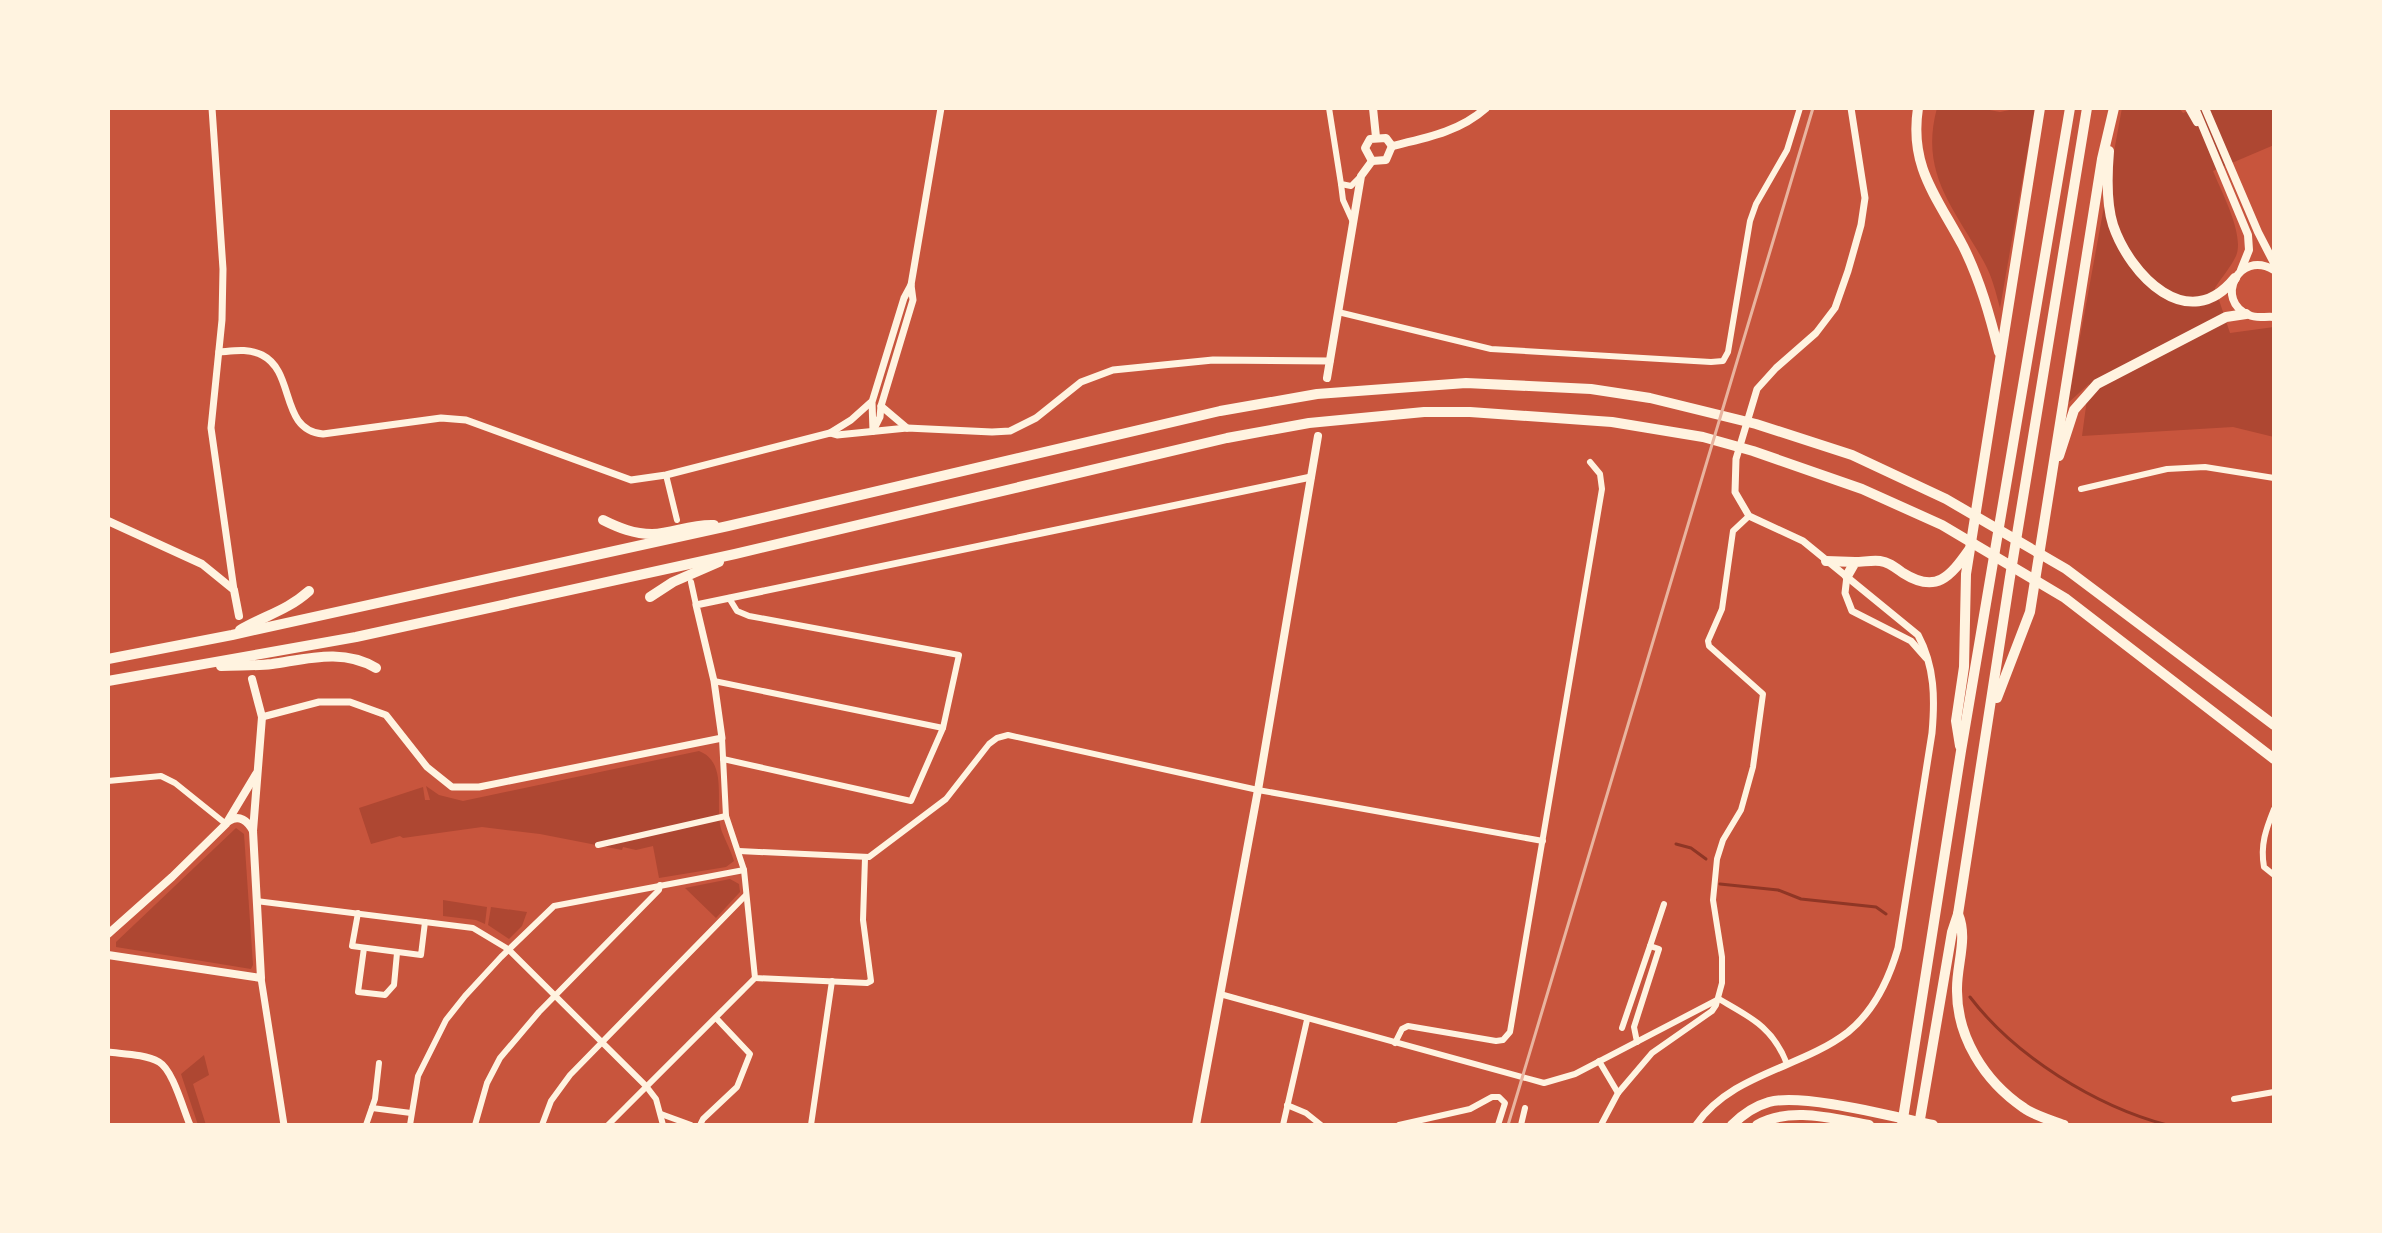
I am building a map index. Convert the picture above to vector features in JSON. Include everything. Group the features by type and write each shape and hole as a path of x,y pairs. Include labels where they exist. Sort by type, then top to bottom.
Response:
{"highway":[{"path":"1918,108 1916,143 1921,170 1964,248 1986,300 2000,357"},
{"path":"1961,751 1956,721 1964,667 1966,574 2040,108"},
{"path":"1902,1125 1961,751 2012,466 2070,108"},
{"path":"1919,1125 1952,932 1958,914 2087,108"},
{"path":"1990,715 2030,612 2099,174 2113,110"},
{"path":"2113,110 2108,203 2114,227 2130,259 2153,286 2167,295 2189,302 2215,298 2238,274"},
{"path":"2054,473 2074,410 2097,384 2226,317 2246,314"},
{"path":"108,659 232,635 728,526 1220,411 1317,394 1419,385 1526,385 1605,391 1710,410 1852,455 1946,499 2066,569 2274,725"},
{"path":"108,681 356,637 735,554 1227,438 1309,423 1424,412 1470,412 1612,422 1703,437 1862,489 1942,525 2065,598 2274,759"},
{"path":"603,520 626,531 653,534 694,524 728,526"},
{"path":"1826,561 1880,561 1917,581 1938,582 1950,575 1970,548"},
{"path":"650,597 673,582 735,554"},
{"path":"1847,576 1855,562"},
{"path":"232,635 254,622 279,613 309,591"},
{"path":"179,668 268,664 326,656 352,657 376,668"},
{"path":"1958,914 1964,928 1957,990 1960,1017 1969,1047 2003,1091 2025,1110 2064,1125"},
{"path":"1732,1125 1758,1107 1783,1100 1933,1125"},
{"path":"1757,1125 1769,1119 1800,1115 1869,1125"}],"main road":[{"path":"1373,108 1376,137"},
{"path":"1392,146 1441,134 1486,108"},
{"path":"2189,108 2204,132"},
{"path":"2195,108 2248,235 2249,250 2232,288 2233,299 2246,314 2256,317 2271,315"},
{"path":"2205,108 2274,263"},
{"path":"1372,161 1365,148 1370,139 1386,138 1392,146"},
{"path":"1327,378 1361,176 1372,161 1386,160 1392,146"},
{"path":"2238,274 2250,265 2261,264 2274,270"},
{"path":"1196,1125 1258,790 1318,436"},
{"path":"108,521 202,564 234,590 239,616"},
{"path":"108,955 261,978 253,831 262,717 252,679"},
{"path":"108,934 226,824 257,774"},
{"path":"226,824 237,818 248,822 253,831"}],"street":[{"path":"212,108 223,269 211,428 234,590"},
{"path":"873,431 880,417 913,300 911,285 941,108"},
{"path":"1329,108 1343,200 1353,222"},
{"path":"1338,312 1491,349 1723,361 1728,352 1750,221 1756,204 1787,150 1800,108"},
{"path":"1696,1125 1717,1101 1753,1079 1826,1046 1848,1032 1864,1017 1890,974 1898,948 1932,733 1935,699 1929,665 1918,635 1803,541 1749,516 1735,492 1734,475 1752,398 1763,381 1809,341 1831,314 1841,294 1861,225 1865,198 1851,108"},
{"path":"1341,184 1353,186 1361,176"},
{"path":"873,431 872,402 904,298 911,285"},
{"path":"893,334 902,338"},
{"path":"219,352 241,350 264,356 277,371 297,421 311,432 323,434 453,418 485,425 623,479 639,480 666,475 830,433 872,402"},
{"path":"830,433 837,435 907,428 1010,431 1036,418 1081,382 1113,370 1213,360 1330,361"},
{"path":"881,406 907,428"},
{"path":"1395,1043 1402,1029 1408,1026 1496,1041 1503,1040 1510,1032 1602,489 1600,474 1590,462"},
{"path":"2081,489 2167,469 2205,467 2274,478"},
{"path":"666,475 677,520"},
{"path":"696,605 1311,477"},
{"path":"1601,1125 1618,1093 1652,1053 1712,1011 1719,999 1722,957 1713,888 1717,859 1723,840 1741,810 1753,767 1763,694 1709,646 1708,641 1722,609 1733,531 1749,516"},
{"path":"1826,561 1836,573 1852,611 1911,641 1929,665"},
{"path":"1845,593 1847,576"},
{"path":"691,582 714,681 722,738 726,816 744,870 755,978"},
{"path":"723,759 911,801 943,728 959,655 749,616 737,611 729,598"},
{"path":"714,681 943,728"},
{"path":"262,717 319,702 350,702 362,706 386,715 427,767 452,787 479,787 722,738"},
{"path":"739,851 865,858 934,809 956,788 989,744 1008,735 1258,790 1543,841"},
{"path":"108,781 161,776 175,783 226,824"},
{"path":"2274,809 2261,850 2264,867 2274,875"},
{"path":"598,845 726,816"},
{"path":"608,1125 755,978 867,983 872,978 863,920 865,858"},
{"path":"410,1125 418,1076 446,1020 508,949 554,906 744,870"},
{"path":"475,1125 487,1083 500,1058 555,996 659,890 660,885"},
{"path":"542,1125 551,1101 570,1075 746,895"},
{"path":"256,901 473,928 508,949 646,1086 656,1099 663,1125"},
{"path":"1622,1028 1664,904"},
{"path":"358,913 352,946 397,953 421,955 425,922"},
{"path":"1637,1042 1634,1027 1659,949 1650,946"},
{"path":"364,948 358,992 385,995 394,985 397,953"},
{"path":"261,978 284,1125"},
{"path":"811,1125 832,981"},
{"path":"1220,994 1537,1083 1552,1082 1599,1061 1719,999"},
{"path":"1634,994 1644,998"},
{"path":"1719,999 1769,1031 1787,1064"},
{"path":"700,1125 737,1087 750,1054 716,1018"},
{"path":"1283,1125 1307,1020"},
{"path":"108,1052 149,1058 161,1063 169,1072 190,1125"},
{"path":"1599,1061 1618,1093"},
{"path":"366,1125 379,1063"},
{"path":"2234,1099 2274,1092"},
{"path":"1399,1125 1470,1109 1492,1097 1499,1097 1505,1103 1498,1125"},
{"path":"1287,1105 1306,1113 1321,1125"},
{"path":"372,1108 411,1113"},
{"path":"1521,1125 1525,1108"},
{"path":"660,1114 691,1125"}],"shaded area":[{"path":"1937,108 1979,108 2000,112 2035,108 2000,308 1987,267 1952,207 1936,172 1933,131"},
{"path":"2122,108 2179,108 2183,113 2198,108 2274,108 2274,145 2213,171 2231,213 2237,237 2236,256 2215,288 2230,333 2274,327 2274,437 2233,427 2082,436 2089,384 2068,403"},
{"path":"699,751 709,757 718,775 720,822 734,861 726,867 659,878 653,846 636,850 623,847 622,850 540,834 482,827 400,836 371,844 359,808 423,787 425,800 430,800 426,786 439,795 463,801"},
{"path":"236,828 244,834 251,969 116,947 116,942"},
{"path":"730,879 739,884 740,892 716,918 685,888"},
{"path":"443,900 487,907 485,924 443,916"},
{"path":"491,907 527,912 522,926 509,939 488,925"},
{"path":"204,1055 209,1075 193,1084 206,1125 198,1125 181,1074"}],"waterway":[{"path":"1676,844 1691,848 1706,859"},
{"path":"1720,884 1778,890 1801,899 1876,907 1886,914"},
{"path":"1970,997 2010,1039 2058,1076 2112,1105 2167,1125"}],"railway":[{"path":"1508,1125 1813,108"}]}
